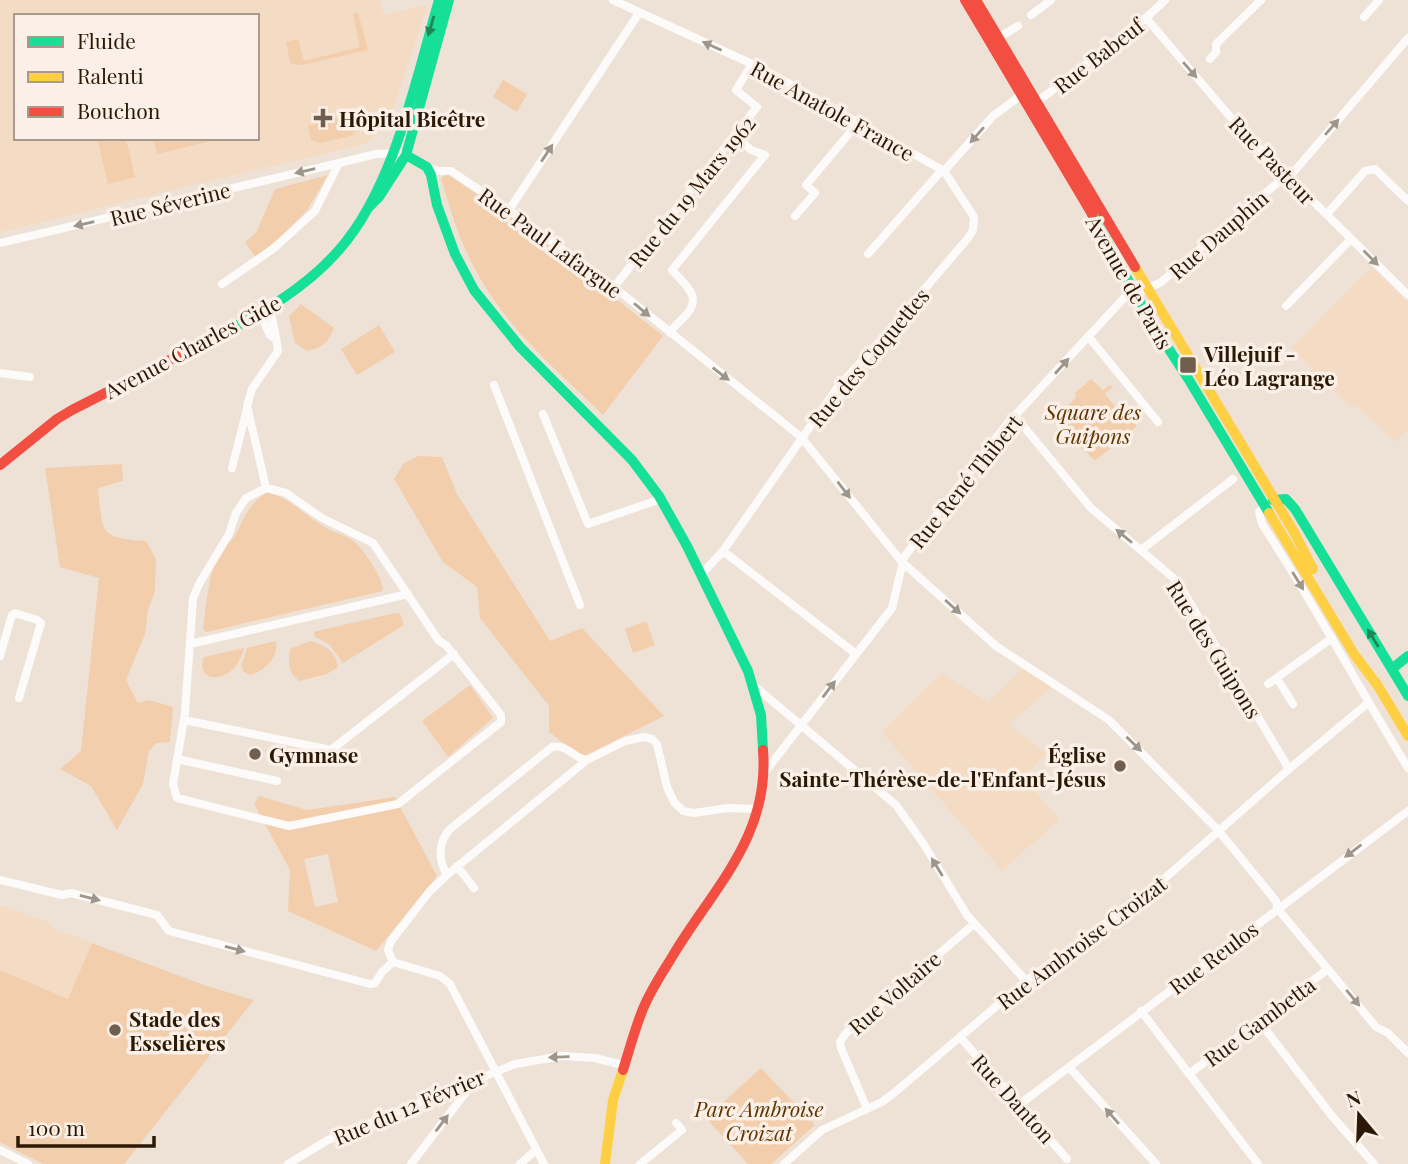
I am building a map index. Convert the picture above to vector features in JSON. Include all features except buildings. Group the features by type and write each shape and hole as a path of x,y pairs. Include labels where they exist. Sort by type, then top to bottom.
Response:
{"main road":[{"path":"401,153 439,0"},
{"path":"401,153 449,0"},
{"path":"965,0 1033,105"},
{"path":"976,0 998,38 1024,93"},
{"name":"Avenue de Paris","path":"1033,105 1149,289 1354,654 1378,686 1408,736"},
{"name":"Avenue de Paris","path":"1033,105 1168,350 1269,502 1408,721"},
{"path":"401,153 427,167 434,182 437,205 454,254 474,289 520,347 632,460 661,499 701,575 752,684 763,730 765,772 752,830 717,892 656,983 642,1011 613,1100 605,1164"},
{"name":"Avenue Charles Gide","path":"0,464 57,419 264,311 311,277 331,260 353,233 366,210 379,197 401,153"},
{"name":"Avenue de Paris","path":"1269,502 1286,499 1296,509 1408,696"},
{"path":"1393,668 1408,656"}],"street":[{"name":"Rue Anatole France","path":"613,0 803,90 944,171"},
{"path":"1031,15 1051,0"},
{"name":"Rue Babeuf","path":"1033,105 1146,18 1165,0"},
{"path":"1210,59 1216,52 1216,44 1261,0"},
{"path":"1364,17 1379,0"},
{"path":"509,210 639,13"},
{"name":"Rue Pasteur","path":"1146,18 1286,177 1408,295"},
{"path":"998,38 1018,26"},
{"name":"Rue Dauphin","path":"1149,289 1160,283 1292,174 1408,38"},
{"name":"Rue du 19 Mars 1962","path":"614,287 757,107 736,90 752,64"},
{"path":"869,254 993,116 1024,93"},
{"path":"795,216 814,193 806,185 859,123"},
{"path":"669,332 692,310 694,301 692,293 672,270 765,155 751,150 734,136"},
{"name":"Rue Séverine","path":"0,243 340,163 401,153"},
{"path":"222,284 274,249 315,211 340,163"},
{"name":"Rue Paul Lafargue","path":"427,167 438,171 451,171 509,210 579,264 614,287 801,437 902,562 996,646 1109,720 1221,834 1276,901 1277,908 1376,1027 1388,1033 1408,1054"},
{"path":"1327,215 1364,171 1375,169 1408,201"},
{"name":"Rue des Coquettes","path":"701,575 723,551 837,388 973,230 974,218 944,171"},
{"path":"1286,306 1351,239"},
{"path":"1135,292 1149,289"},
{"name":"Rue René Thibert","path":"765,772 892,608 902,562 1007,424 1119,303 1135,292"},
{"path":"233,468 252,389 278,351 275,338 270,335 264,311"},
{"path":"1088,336 1158,422"},
{"path":"0,373 30,377"},
{"path":"494,385 580,605"},
{"path":"247,406 266,488"},
{"path":"543,414 588,524 661,499"},
{"name":"Rue des Guipons","path":"1015,416 1091,508 1177,581 1289,769"},
{"path":"1140,550 1233,479"},
{"path":"266,488 286,493 322,518 373,542 408,594 439,641 454,654 501,715 501,722 398,804 289,826 177,798 173,784 184,720 193,598 198,584 229,534 236,513 246,498 266,488"},
{"name":"Avenue de Paris","path":"1269,502 1259,512 1262,524 1408,768"},
{"path":"723,551 856,654"},
{"path":"191,644 408,594"},
{"path":"0,656 12,615 41,623 19,698"},
{"path":"1268,684 1332,638"},
{"path":"184,720 331,750 454,654"},
{"path":"1278,678 1293,704"},
{"path":"752,684 803,724 896,805 974,925 1026,981"},
{"name":"Rue Ambroise Croizat","path":"784,1164 822,1130 894,1093 1026,981 1156,886 1221,834 1289,769 1368,703"},
{"path":"393,962 388,950 391,941 430,891 587,760 625,741 643,737 652,738 657,744 667,787 674,802 683,811 694,813 728,808 758,808"},
{"path":"447,875 440,855 442,842 447,832 471,811 552,747 565,747 580,759 587,760"},
{"path":"177,759 277,782"},
{"name":"Rue Reulos","path":"1020,1104 1408,811"},
{"path":"457,866 474,888"},
{"path":"0,880 62,895 71,893 157,915 169,932 370,984 375,983 393,962"},
{"name":"Rue Voltaire","path":"867,1109 841,1048 841,1039 974,925"},
{"path":"393,962 440,976 450,984 544,1164"},
{"name":"Rue Gambetta","path":"1189,1074 1328,969"},
{"path":"1142,1012 1258,1164"},
{"path":"1259,1021 1332,1116 1374,1164"},
{"name":"Rue Danton","path":"960,1037 1067,1159"},
{"name":"Rue du 12 Février","path":"288,1164 328,1140 495,1070 528,1060 562,1056 595,1058 623,1065"},
{"path":"1069,1067 1156,1164"},
{"path":"411,1164 466,1092 470,1081"},
{"path":"640,1164 682,1130 676,1123"},
{"path":"0,1150 28,1164"},
{"path":"520,1164 537,1150"}],"shaded area":[{"name":"Hôpital Bicêtre","path":"0,0 380,0 384,15 426,5 391,115 377,134 364,144 0,232"},
{"path":"1371,267 1408,303 1408,429 1396,442 1355,405 1351,408 1291,348"},
{"path":"1024,668 1051,687 1009,725 1046,753 1023,778 1060,819 1002,871 882,732 941,673 988,702"},
{"path":"0,905 51,923 51,927 92,943 68,999 0,970"}],"green space":[{"path":"358,12 368,50 302,65 290,63 286,42 298,39 304,61 360,47 353,14"},
{"path":"503,80 527,94 517,112 493,97"},
{"path":"368,111 367,120 351,136 320,143 311,140 308,126"},
{"path":"97,140 126,140 135,177 108,184"},
{"path":"154,140 216,140 157,154"},
{"path":"447,174 521,224 663,336 603,415 538,353 495,302 469,258 458,232 441,178"},
{"path":"328,175 307,210 282,236 255,257 245,242 256,233 275,189"},
{"path":"301,304 334,328 324,344 307,351 295,343 289,316"},
{"path":"379,325 395,352 357,375 341,349"},
{"name":"Square des Guipons","path":"1091,379 1103,390 1110,385 1113,387 1105,394 1129,424 1134,422 1137,426 1095,461 1053,419"},
{"path":"418,456 442,457 457,494 550,641 582,628 664,716 582,757 549,732 549,706 480,618 477,587 443,562 394,479 403,464"},
{"path":"122,464 123,481 98,488 103,524 111,535 146,541 156,559 155,592 148,610 145,634 126,680 138,703 149,700 173,707 170,742 156,743 149,751 143,784 117,830 91,786 60,769 81,751 99,578 60,567 45,468"},
{"path":"268,492 284,499 328,529 354,541 373,566 383,591 207,632 203,629 218,554 234,537 252,505"},
{"path":"400,614 404,625 343,663 329,644 315,637 314,632 317,631"},
{"path":"646,621 655,645 633,653 625,629"},
{"path":"276,641 275,653 266,667 250,675 244,672 241,666 247,648"},
{"path":"310,641 328,650 335,657 338,667 327,674 299,681 290,667 290,649"},
{"path":"244,648 240,660 225,675 217,677 204,673 204,657"},
{"path":"470,685 493,718 448,757 422,721"},
{"path":"259,796 307,810 395,797 437,876 376,951 288,911 290,870 254,804","holes":["328,854 338,902 315,907 304,859"]},
{"name":"Stade des Esselières","path":"92,943 204,985 254,1000 124,1164 43,1164 0,1142 0,970 68,999"},
{"name":"Parc Ambroise Croizat","path":"761,1068 815,1125 771,1164 748,1164 706,1118"}],"traffic: fast":[{"path":"213,338 296,289 326,264 358,225 375,196 401,131 439,0"},
{"path":"368,208 379,197 406,155 449,0"},
{"path":"406,155 427,167 437,205 455,254 474,290 520,347 632,460 659,496 687,546 748,671 761,715 763,750"},
{"path":"1092,214 1148,317 1269,513"},
{"path":"1273,500 1286,499 1295,509 1408,696"},
{"path":"1393,668 1408,656"}],"traffic: slow":[{"path":"1135,267 1294,532 1313,569"},
{"path":"1269,513 1354,654 1378,686 1408,736"},
{"path":"605,1164 613,1100 623,1070"}],"traffic: jam":[{"path":"965,0 1092,214"},
{"path":"976,0 1135,267"},
{"path":"0,465 72,410 213,338"},
{"path":"623,1070 638,1021 651,992 736,860 748,836 758,809 763,781 763,750"}],"place":[{"name":"Hôpital Bicêtre","path":"323,118"},
{"name":"Villejuif - Léo Lagrange","path":"1188,365"},
{"name":"Gymnase","path":"255,754"},
{"name":"Église Sainte-Thérèse-de-l'Enfant-Jésus","path":"1120,766"},
{"name":"Stade des Esselières","path":"115,1030"}]}
